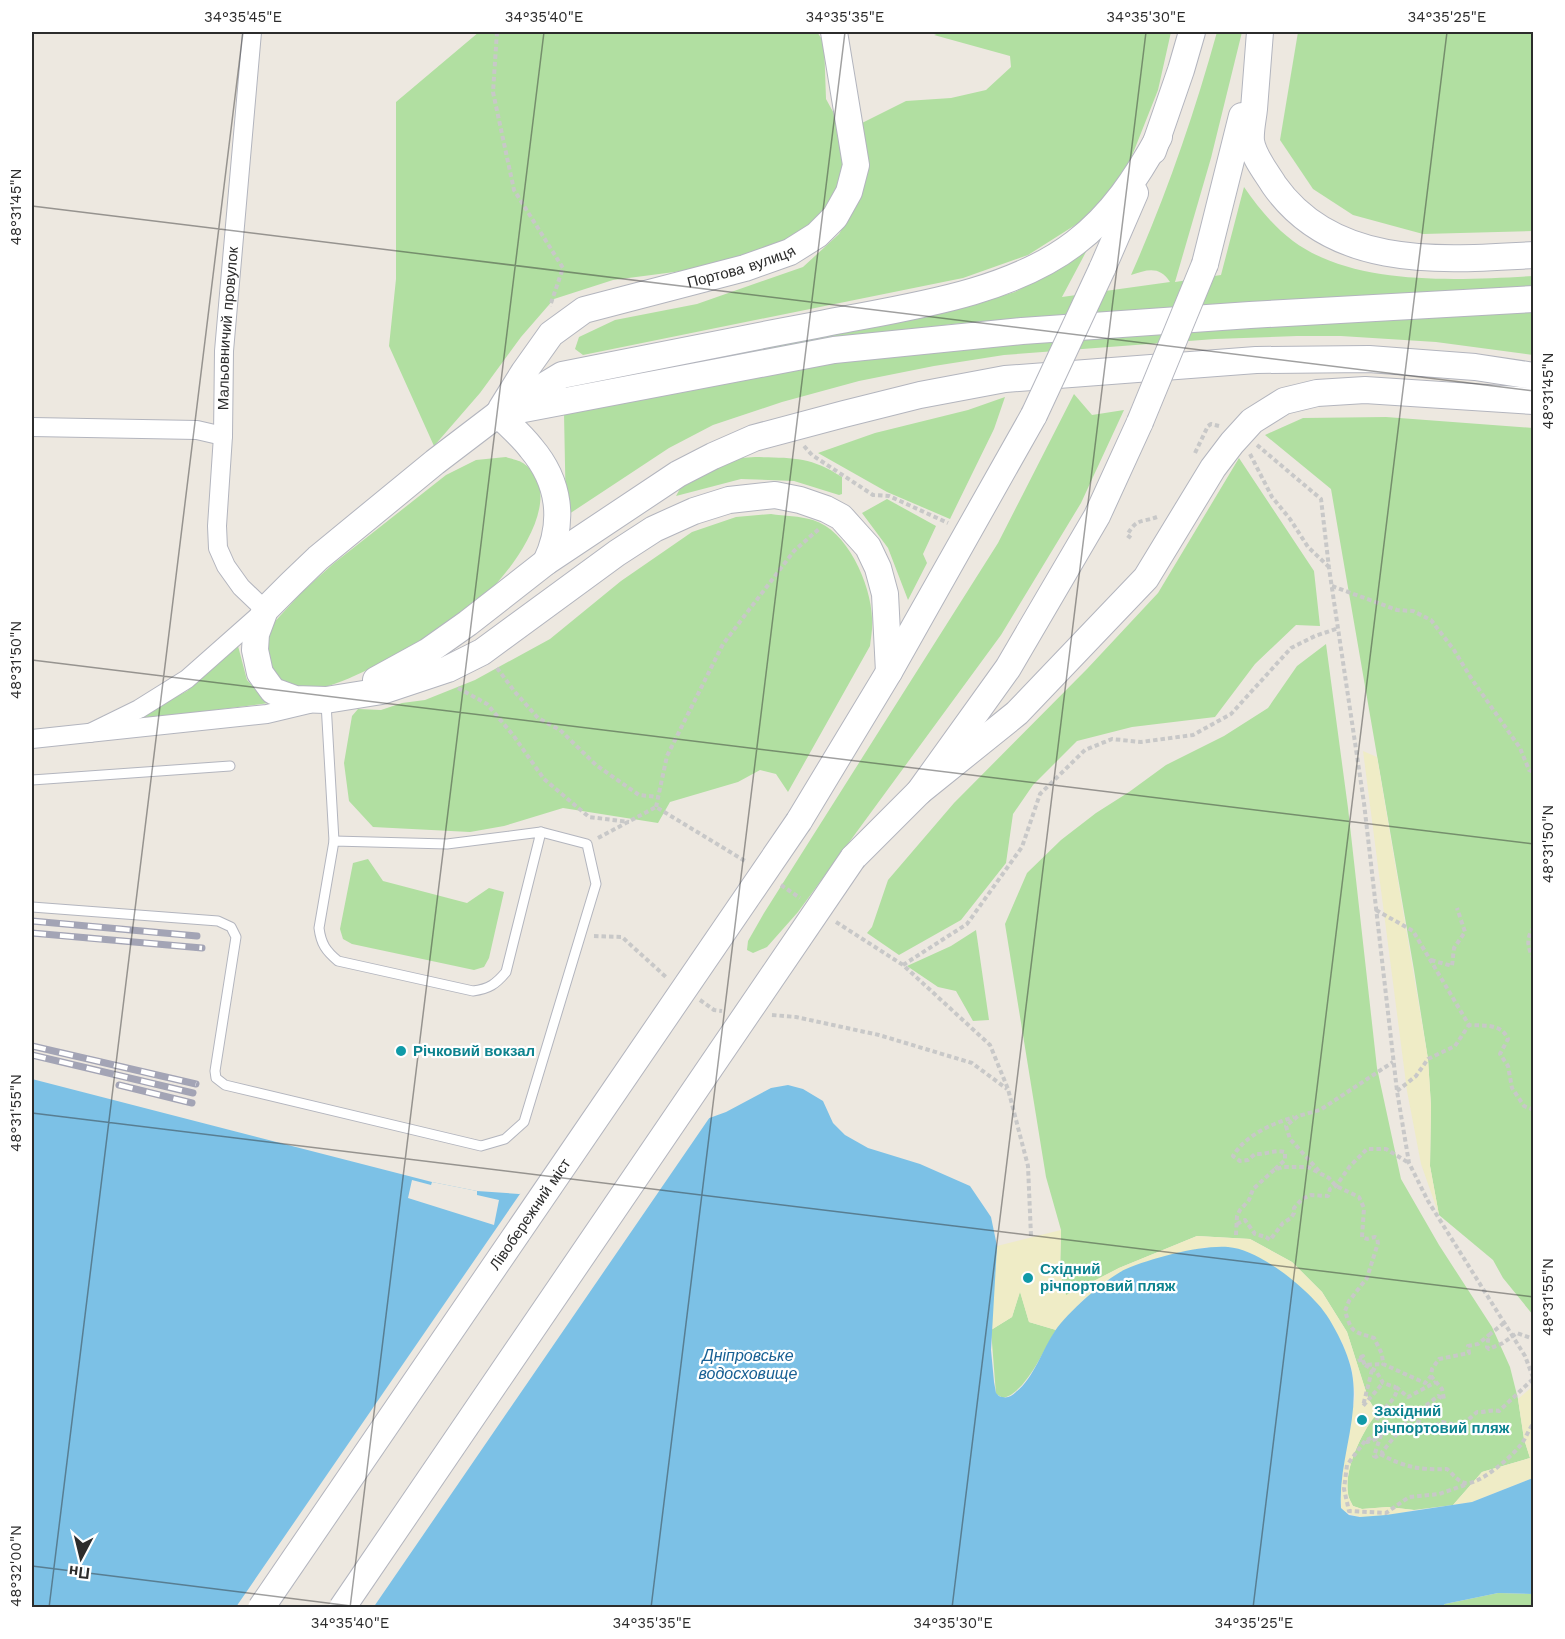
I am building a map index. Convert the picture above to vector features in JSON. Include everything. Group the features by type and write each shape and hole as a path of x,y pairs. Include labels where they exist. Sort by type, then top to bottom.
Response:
{"main road":[{"name":"Портова вулиця","path":"498,414 551,334 584,310 756,264 790,252 817,236 835,217 849,192 856,165 834,32"},
{"path":"889,672 885,594 878,568 868,547 842,517 800,500 775,495 729,500 694,511 654,529 617,553 482,652 448,669 382,691 326,700 295,699 273,691 260,673 255,650 256,634 265,610 318,558 435,462 498,414 561,375 913,306 983,289 1016,276 1074,244 1100,222 1129,187 1159,137 1192,32"},
{"path":"1260,32 1251,141 1260,164 1289,204 1327,232 1369,250 1426,258 1533,255"},
{"path":"919,792 1014,658 1097,516 1140,422 1205,264 1260,32"},
{"name":"Лівобережний міст","path":"261,1608 799,821 889,672 1034,415 1102,269 1159,137"},
{"path":"498,414 834,350 1022,331 1533,299"},
{"path":"326,700 377,680 427,652 546,562 678,474 754,438 920,395 1005,379 1256,360 1368,359 1475,367 1533,376"},
{"path":"342,1608 853,858 919,792 1017,713 1146,578 1213,468 1252,421 1284,401 1317,393 1365,390 1533,401"},
{"path":"498,414 531,447 548,473 556,498 558,525 554,545 546,562"}],"street":[{"name":"Мальовничий провулок","path":"252,32 224,351 223,436 217,526 218,548 226,566 241,587 265,610"},
{"path":"32,427 197,430 223,436"},
{"path":"90,733 139,709 187,679 265,610"},
{"path":"32,739 267,714 326,700"}],"lane":[{"path":"326,700 334,841 319,928 321,941 327,952 338,961 473,991 486,990 498,983 506,972 541,832"},
{"path":"32,780 230,766"},
{"path":"32,907 218,921 231,927 236,937 215,1071 216,1078 225,1085 481,1146 505,1139 524,1122 596,884 587,844 541,832 447,844 334,841"}],"path":[{"path":"498,32 493,92 513,190 562,268 549,308"},
{"path":"788,429 812,456 873,495 889,496 949,524"},
{"path":"1240,434 1251,440 1322,499 1329,568 1364,803 1393,1062 1409,1163 1428,1201 1525,1356 1533,1379 1499,1412 1492,1409 1483,1413 1477,1412 1461,1426 1442,1422 1428,1429 1422,1423 1409,1419"},
{"path":"1240,434 1272,497 1308,547 1329,568"},
{"path":"1131,538 1127,535 1139,520 1160,516"},
{"path":"656,807 667,756 723,644 794,550 821,528"},
{"path":"1332,586 1397,610 1413,611 1431,620 1520,748 1529,770 1533,772"},
{"path":"903,965 967,924 1022,847 1040,794 1085,750 1113,739 1141,742 1193,735 1231,714 1291,648 1338,628"},
{"path":"493,663 514,692 538,718 560,730 596,765 639,795 658,797"},
{"path":"449,683 487,704 513,735 544,779 589,817 628,822"},
{"path":"587,844 656,807"},
{"path":"656,807 751,864"},
{"path":"780,884 800,898"},
{"path":"1431,960 1452,966 1454,948 1465,932 1457,908"},
{"path":"1376,910 1413,931 1469,1025"},
{"path":"830,918 903,965 990,1045 1008,1089 1028,1166 1031,1236"},
{"path":"1533,927 1528,934 1528,947 1533,960"},
{"path":"581,936 622,937 675,984"},
{"path":"694,997 714,1010 725,1011"},
{"path":"761,1014 796,1017 879,1035 972,1063 1008,1089"},
{"path":"1397,1091 1416,1076 1428,1059 1455,1046 1469,1025"},
{"path":"1469,1025 1500,1028 1505,1032 1508,1039 1500,1054 1508,1066 1512,1088 1524,1106 1533,1110"},
{"path":"1236,1235 1237,1216 1249,1200 1253,1189 1285,1160 1285,1152 1281,1150 1264,1155 1255,1154 1248,1160 1240,1161 1233,1156 1240,1144 1279,1122 1320,1110 1393,1062"},
{"path":"1298,1116 1286,1126 1290,1139 1336,1186 1359,1197 1364,1208 1362,1237 1377,1238 1378,1243 1367,1278 1346,1306 1345,1311 1350,1327 1355,1332 1374,1338 1382,1354 1383,1364"},
{"path":"1533,1122 1533,1135"},
{"path":"1236,1224 1245,1220 1255,1234 1270,1240 1294,1213 1294,1208 1302,1199 1311,1195 1328,1196 1330,1189 1336,1186 1350,1166 1367,1149 1386,1149 1409,1163"},
{"path":"1274,1170 1299,1166 1308,1167 1322,1174"},
{"path":"1365,1365 1383,1364 1425,1383 1439,1359 1469,1353 1468,1346 1478,1344 1504,1323"},
{"path":"1489,1335 1487,1347 1489,1349 1517,1333 1533,1339"},
{"path":"1360,1360 1379,1375 1383,1383 1395,1387 1408,1397 1436,1382"},
{"path":"1372,1370 1363,1406 1383,1383"},
{"path":"1383,1455 1382,1452 1409,1419 1438,1396 1444,1399 1442,1389 1431,1376"},
{"path":"1395,1387 1396,1394 1376,1421 1376,1439 1365,1441 1347,1465 1344,1489 1348,1510 1386,1513 1409,1497 1439,1494 1472,1483 1486,1476 1520,1447 1533,1423"},
{"path":"1377,1430 1385,1428 1374,1456 1380,1454 1403,1465 1431,1470 1447,1469 1464,1483 1472,1483"}],"green space":[{"path":"479,32 817,32 824,42 826,99 843,130 845,170 822,216 790,244 736,264 613,280 554,299 521,337 480,393 434,446 389,346 396,279 396,102"},
{"path":"942,32 1171,32 1158,90 1124,176 1080,222 1028,255 963,278 583,355 575,349 579,337 615,320 697,304 803,267 839,234 857,204 863,180 858,125 906,101 951,98 986,90 1011,67 1010,56 934,35"},
{"path":"1217,32 1242,32 1211,158 1175,282 1221,275 1244,187 1266,216 1293,241 1318,256 1346,266 1377,273 1441,279 1533,276 1533,288 953,324 878,334 570,390 572,386 957,309 1015,292 1087,250 1062,297 1170,282 1162,273 1153,270 1131,275 1178,155"},
{"path":"1298,32 1533,32 1533,231 1423,234 1353,215 1313,189 1280,140"},
{"path":"1533,306 1533,355 1436,342 1341,336 1215,339 1004,355 859,381 782,402 713,425 669,448 566,516 564,413 880,354"},
{"path":"1074,394 1092,415 1124,410 1081,503 1001,635 798,912 767,947 753,953 747,950 748,941 764,913 998,543"},
{"path":"1005,397 994,429 950,519 887,492 818,453 875,433 968,410"},
{"path":"1386,417 1533,428 1533,1315 1503,1278 1493,1260 1439,1215 1430,1166 1431,1106 1428,1059 1331,489 1265,435 1303,418"},
{"path":"506,457 523,463 535,476 540,492 539,509 533,527 514,562 492,588 456,617 404,651 349,678 325,687 306,690 289,684 277,676 269,657 268,629 302,592 333,564 446,475 476,460"},
{"path":"790,458 820,465 842,477 842,494 794,481 741,479 676,496 682,485 727,459"},
{"path":"1239,458 1314,571 1320,626 1296,625 1255,664 1215,717 1132,727 1077,741 1033,785 1013,814 1006,863 961,920 899,955 867,933 872,927 888,880 954,803 1087,669 1158,593"},
{"path":"887,499 936,526 923,554 927,563 908,600 888,548 862,513"},
{"path":"771,514 813,520 836,535 855,560 871,604 870,646 788,792 776,774 760,770 738,782 670,802 658,823 563,808 504,826 470,832 373,827 349,801 344,763 352,716 358,709 381,710 402,703 425,700 475,680 550,639 621,581 692,532 736,517"},
{"path":"1326,644 1348,808 1377,1068 1401,1179 1439,1245 1492,1327 1510,1367 1530,1458 1482,1472 1453,1505 1414,1510 1388,1507 1362,1509 1353,1506 1348,1495 1347,1483 1351,1462 1360,1440 1377,1413 1368,1398 1347,1332 1322,1292 1292,1262 1250,1239 1197,1236 1119,1268 1066,1296 1060,1271 1061,1230 1046,1177 1005,924 1027,873 1061,840 1166,765 1224,736 1268,708 1297,666"},
{"path":"238,646 247,680 269,703 145,719 145,713 187,691"},
{"path":"368,859 383,881 467,903 489,888 504,892 489,958 484,967 474,970 352,944 343,939 340,929 353,863"},
{"path":"976,930 989,1020 973,1021 956,991 938,987 907,966 951,946"},
{"path":"1020,1291 1029,1322 1056,1330 1027,1379 1019,1388 1003,1398 996,1394 991,1330 1012,1317"},
{"path":"1498,1593 1533,1594 1533,1607 1440,1608 1445,1604"}],"sand":[{"path":"1363,751 1377,757 1428,1059 1431,1106 1430,1166 1439,1215 1421,1164 1407,1091"},
{"name":"Східний річпортовий пляж","path":"1061,1230 1060,1271 1066,1295 1119,1268 1197,1236 1250,1239 1292,1262 1322,1292 1347,1332 1368,1398 1377,1414 1360,1440 1351,1462 1347,1483 1348,1495 1353,1506 1362,1509 1388,1507 1414,1510 1386,1516 1366,1517 1348,1513 1341,1508 1343,1465 1355,1396 1352,1370 1342,1342 1207,1247 1175,1254 1125,1270 1083,1300 1056,1330 1029,1322 1020,1292 1012,1317 991,1330 997,1246"},
{"name":"Західний річпортовий пляж","path":"1533,1386 1533,1478 1472,1502 1453,1505 1482,1472 1530,1458 1524,1439 1518,1399"}],"water":[{"name":"Дніпровське водосховище","path":"32,1079 432,1182 477,1191 519,1194 556,1186 671,1132 726,1112 771,1088 788,1085 803,1089 823,1101 833,1123 845,1135 868,1148 920,1164 970,1186 991,1217 997,1246 991,1350 994,1382 996,1393 999,1396 1010,1396 1022,1386 1033,1372 1050,1339 1068,1315 1108,1280 1126,1269 1162,1257 1204,1248 1228,1247 1251,1253 1287,1275 1321,1307 1333,1325 1347,1355 1354,1390 1341,1491 1341,1508 1349,1515 1360,1517 1472,1502 1533,1478 1533,1594 1498,1593 1445,1604 1440,1608 32,1607"}],"pier":[{"path":"712,1114 373,1608 236,1607 522,1191 555,1184 670,1129"},
{"path":"412,1180 477,1191 477,1195 499,1200 494,1225 408,1198"}],"railway":[{"path":"32,921 197,936"},
{"path":"32,933 202,948"},
{"path":"32,1046 196,1084"},
{"path":"32,1055 193,1093"},
{"path":"119,1085 192,1103"}],"place":[{"name":"Річковий вокзал","path":"401,1051"},
{"name":"Східний річпортовий пляж","path":"1028,1278"},
{"name":"Західний річпортовий пляж","path":"1362,1420"}]}
